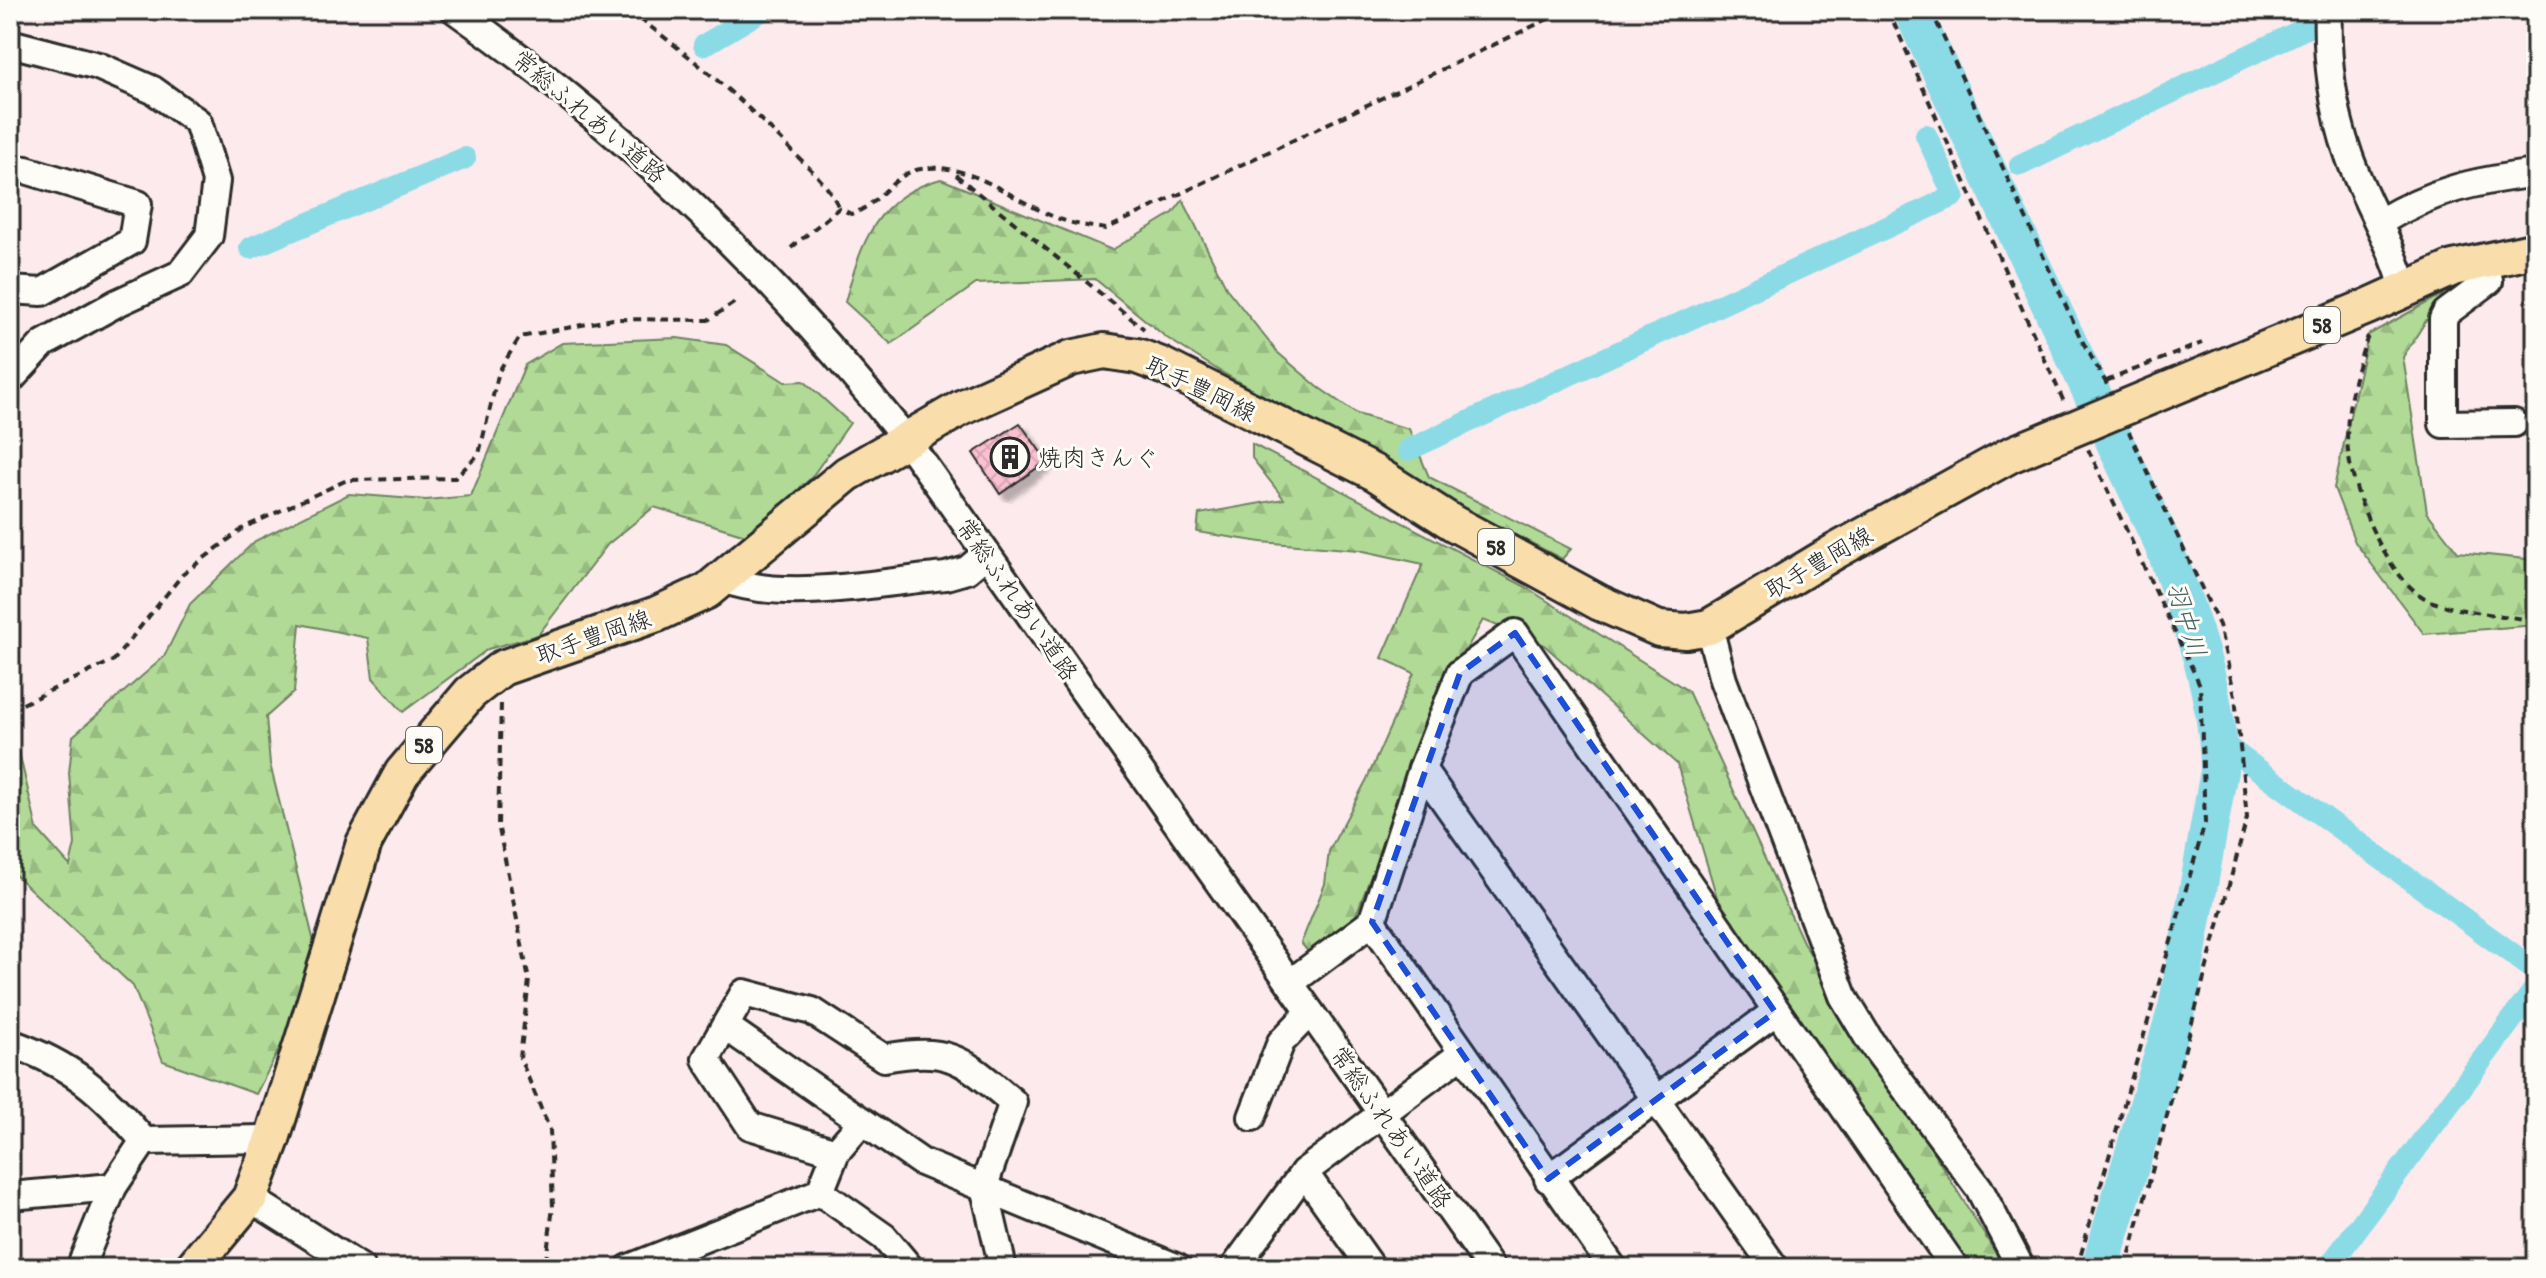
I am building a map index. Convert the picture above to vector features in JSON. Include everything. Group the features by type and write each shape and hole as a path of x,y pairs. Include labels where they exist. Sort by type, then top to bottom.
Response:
{"main road":[{"name":"取手豊岡線","path":"192,1268 250,1198 272,1139 364,843 402,773 470,693 502,668 657,614 707,591 847,474 905,438 1071,358 1104,351 1137,356 1161,365 1375,473 1453,523 1600,603 1659,629 1686,631 1709,627 2010,455 2453,268 2536,250"}],"street":[{"name":"常総ふれあい道路","path":"455,10 580,102 734,242 798,310 905,438 1491,1268"},
{"path":"2328,10 2327,56 2349,156 2380,222 2404,288"},
{"path":"10,43 98,66 153,90 198,122 216,181 209,236 180,274 117,303 43,344 10,380"},
{"path":"10,169 26,170 138,204 132,241 42,292 10,290"},
{"path":"2380,222 2425,196 2446,188 2536,173"},
{"path":"2485,260 2489,281 2446,313 2443,319 2443,424 2514,423"},
{"path":"723,579 745,587 792,590 915,579 967,570 986,554"},
{"path":"1709,627 1723,680 1843,996 1897,1079 1979,1188 2021,1268"},
{"path":"1290,983 1372,922 1422,769 1460,673 1515,633 1955,1268"},
{"path":"1422,769 1775,1268"},
{"path":"1372,922 1548,1179 1613,1268"},
{"path":"836,1152 750,1126 706,1059 744,993 812,1011 884,1058 925,1051 964,1063 1013,1102 984,1186 1003,1268"},
{"path":"1252,1117 1281,1042 1310,1012"},
{"path":"1548,1179 1775,1012"},
{"path":"725,1026 921,1162 1178,1268"},
{"path":"10,1043 49,1057 92,1084 144,1141 272,1139"},
{"path":"1234,1268 1304,1172 1463,1053"},
{"path":"629,1268 820,1192 836,1152 861,1123"},
{"path":"80,1268 113,1187 144,1141"},
{"path":"1304,1172 1372,1268"},
{"path":"10,1196 113,1187"},
{"path":"820,1192 884,1237 910,1268"},
{"path":"250,1198 361,1268"}],"path":[{"path":"628,10 687,53 773,131 833,193 839,208 851,214 865,210 911,171 938,166 1008,191 1071,224 1106,229 1567,10"},
{"path":"1888,10 2097,417 2219,625 2235,696 2247,818 2126,1268"},
{"path":"1931,10 2080,337 2097,417 2200,685 2205,823 2077,1268"},
{"path":"951,170 1153,337 1161,365"},
{"path":"791,248 839,208"},
{"path":"10,710 114,660 182,575 245,527 347,480 455,478 479,454 499,371 520,337 613,319 708,320 737,301"},
{"path":"2369,306 2368,335 2355,374 2348,449 2356,487 2386,554 2405,585 2432,602 2536,621"},
{"path":"502,668 498,824 529,980 520,1058 550,1130 553,1207 545,1268"}],"highlighted area":[{"path":"1515,633 1775,1012 1548,1179 1372,922 1460,673"}],"green space":[{"path":"941,179 1112,250 1173,213 1183,200 1227,289 1277,352 1318,387 1357,414 1409,429 1429,477 1571,549 1562,559 1413,482 1167,338 1095,279 976,284 891,344 845,302 851,280 865,242 886,210 901,197"},
{"path":"2443,294 2403,357 2427,512 2458,552 2536,560 2536,625 2424,634 2355,542 2334,488 2368,335"},
{"path":"677,338 726,345 785,382 804,381 850,423 811,478 749,536 654,507 608,544 538,635 488,649 403,712 373,678 368,638 300,624 294,692 266,717 270,764 315,946 301,1007 256,1094 163,1061 133,986 10,870 10,754 19,752 37,829 70,866 75,844 69,773 73,736 164,657 190,604 255,541 349,494 426,500 471,496 525,365 562,343"},
{"path":"1252,444 1524,586 1688,691 1803,942 1997,1255 1998,1268 1965,1268 1724,921 1677,764 1543,644 1483,620 1443,690 1354,920 1310,954 1301,943 1325,884 1329,851 1367,779 1414,673 1382,658 1423,564 1359,550 1261,542 1197,532 1199,514 1284,499 1252,458"}],"building":[{"name":"焼肉きんぐ","path":"1020,423 1047,461 1000,494 973,453"}],"waterway":[{"path":"704,45 763,10"},
{"name":"羽中川","path":"1912,10 2165,549 2194,630 2214,714 2219,771 2177,1008 2100,1268"},
{"path":"2020,165 2304,29"},
{"name":"羽中川","path":"1956,122 1964,119"},
{"path":"1408,450 1954,196 1926,135"},
{"path":"250,248 465,158"},
{"path":"2219,741 2536,971"},
{"path":"2328,1268 2536,987"}],"place":[{"name":"焼肉きんぐ","path":"1010,457"}]}
